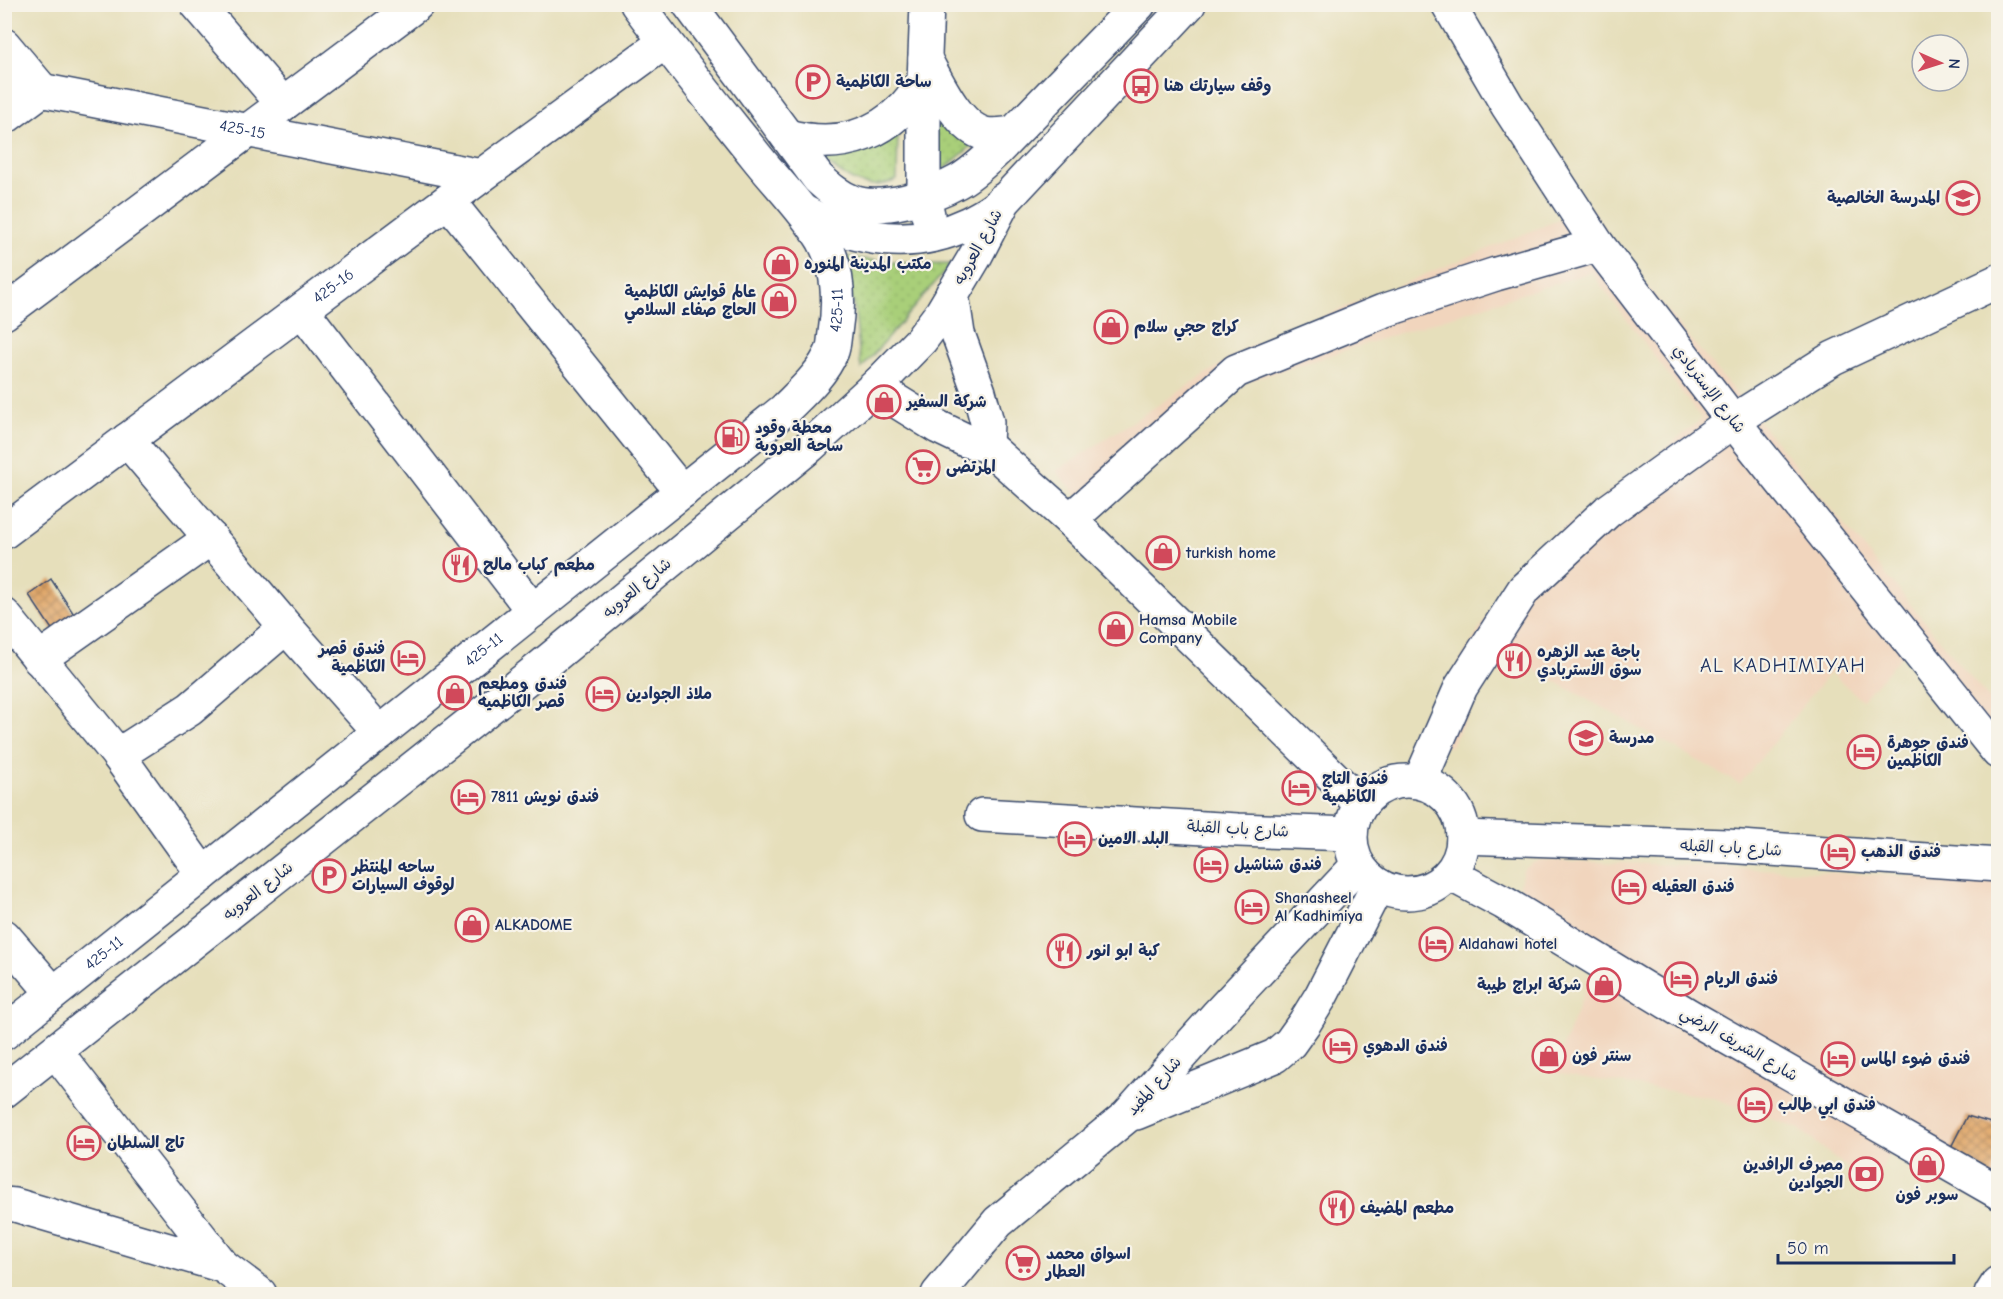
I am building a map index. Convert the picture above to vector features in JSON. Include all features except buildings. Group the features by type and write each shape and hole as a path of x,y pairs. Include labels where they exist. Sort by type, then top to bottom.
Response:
{"street":[{"path":"197,4 283,104"},
{"name":"425-11","path":"4,1032 682,492 784,410 815,381 833,350 837,317 837,282 833,262 823,241 802,211 637,4"},
{"path":"689,4 819,178 835,193 855,203 873,205 924,196 966,180 981,181 994,189 1012,193"},
{"path":"927,4 924,70 924,196 932,236"},
{"path":"958,182 1005,141 1139,4"},
{"name":"شارع العروبه","path":"4,1091 536,671 810,446 879,383 921,340 942,312 1012,193 1189,4"},
{"name":"شارع الإستربادي","path":"1448,4 1507,105 1598,245 1733,421 1998,752"},
{"path":"4,313 414,5"},
{"name":"425-16","path":"4,532 481,176 665,42"},
{"path":"4,45 42,90 4,118"},
{"path":"787,136 806,141 824,142 842,141 858,136 889,121 909,103 924,70"},
{"path":"924,70 952,108 969,125 984,134 1005,141"},
{"name":"425-15","path":"4,83 481,176"},
{"path":"1005,141 993,162 996,175 1007,183 1012,193"},
{"name":"425-11","path":"802,211 825,224 851,234 905,239 932,236 957,228 982,217 1012,193"},
{"path":"448,201 682,492"},
{"path":"1070,520 1236,371 1383,310 1598,245"},
{"path":"1420,781 1461,687 1524,589 1608,511 1733,421 1833,358 1998,281"},
{"path":"952,294 958,334 987,422 986,446"},
{"path":"302,310 533,610"},
{"path":"879,383 893,399 938,427 965,440 986,446 1070,520 1361,804"},
{"path":"127,440 286,627 380,733"},
{"path":"39,659 211,538"},
{"path":"4,615 118,755 203,874"},
{"path":"118,755 190,709 286,627"},
{"path":"1404,780 1420,781 1437,789 1452,802 1460,818 1463,837 1460,857 1450,874 1436,885 1419,892 1401,893 1383,888 1368,875 1351,834 1354,818 1361,804 1373,791 1387,784 1404,780"},
{"name":"شارع باب القبلة","path":"982,815 1238,830 1351,834"},
{"name":"شارع باب القبله","path":"1463,837 1727,846 1998,866"},
{"name":"شارع الشريف الرضي","path":"1450,874 1504,903 1688,1015 1998,1192"},
{"path":"1127,1116 1275,1056 1290,1043 1321,996 1368,875"},
{"name":"شارع المفيد","path":"938,1294 998,1222 1127,1116 1218,1014 1318,908 1368,875"},
{"path":"4,936 54,993"},
{"path":"60,1057 223,1266 260,1294"},
{"path":"4,1204 15,1205 223,1266"},
{"path":"1991,1294 1998,1284"}],"shaded area":[{"path":"1590,207 1625,260 1998,710 1998,764 1904,653 1862,700 1830,672 1740,784 1504,653 1450,747 1416,734 1486,619 1520,573 1550,539 1702,419 1591,272 1233,386 1096,517 1056,471 1248,347"},
{"path":"1539,860 1997,881 1998,1184 1902,1129 1872,1188 1799,1129 1711,1097 1553,1073 1601,948 1524,897 1520,884 1523,870"}],"green space":[{"path":"934,88 981,138 931,180"},
{"path":"898,128 897,180 875,185 856,182 821,158 841,155"},
{"path":"841,255 896,263 951,264 861,369 855,311"}],"place":[{"name":"ساحة الكاظمية","path":"813,82"},
{"name":"وقف سيارتك هنا","path":"1141,86"},
{"name":"المدرسة الخالصية","path":"1963,198"},
{"name":"مكتب المدينة المنوره","path":"781,264"},
{"name":"عالم قوايش الكاظمية الحاج صفاء السلامي","path":"779,301"},
{"name":"كراج حجي سلام","path":"1111,327"},
{"name":"شركة السفير","path":"884,402"},
{"name":"محطة وقود ساحة العروبة","path":"732,437"},
{"name":"المرتضى","path":"923,467"},
{"name":"turkish home","path":"1163,553"},
{"name":"مطعم كباب مالح","path":"460,565"},
{"name":"Hamsa Mobile Company","path":"1116,629"},
{"name":"فندق قصر الكاظمية","path":"408,658"},
{"name":"باجة عبد الزهره سوق الاستربادي","path":"1514,661"},
{"name":"فندق ومطعم قصر الكاظميه","path":"455,693"},
{"name":"ملاذ الجوادين","path":"603,694"},
{"name":"مدرسة","path":"1586,738"},
{"name":"فندق جوهرة الكاظمين","path":"1864,752"},
{"name":"فندق التاج الكاظمية","path":"1299,788"},
{"name":"فندق نويش 7811","path":"468,797"},
{"name":"البلد الامين","path":"1075,839"},
{"name":"فندق الذهب","path":"1838,852"},
{"name":"فندق شناشيل","path":"1211,865"},
{"name":"ساحه المنتظر لوقوف السيارات","path":"329,876"},
{"name":"فندق العقيله","path":"1629,887"},
{"name":"Shanasheel Al Kadhimiya","path":"1252,907"},
{"name":"ALKADOME","path":"472,925"},
{"name":"Aldahawi hotel","path":"1436,944"},
{"name":"كبة ابو انور","path":"1064,951"},
{"name":"فندق الريام","path":"1681,979"},
{"name":"شركة ابراج طيبة","path":"1604,985"},
{"name":"فندق الدهوي","path":"1340,1046"},
{"name":"سنتر فون","path":"1549,1056"},
{"name":"فندق ضوء الماس","path":"1838,1059"},
{"name":"فندق ابي طالب","path":"1755,1105"},
{"name":"تاج السلطان","path":"84,1143"},
{"name":"سوبر فون","path":"1927,1165"},
{"name":"مصرف الرافدين الجوادين","path":"1866,1174"},
{"name":"مطعم المضيف","path":"1337,1208"},
{"name":"اسواق محمد العطار","path":"1023,1263"}],"district":[{"name":"AL KADHIMIYAH","path":"1783,665"}]}
